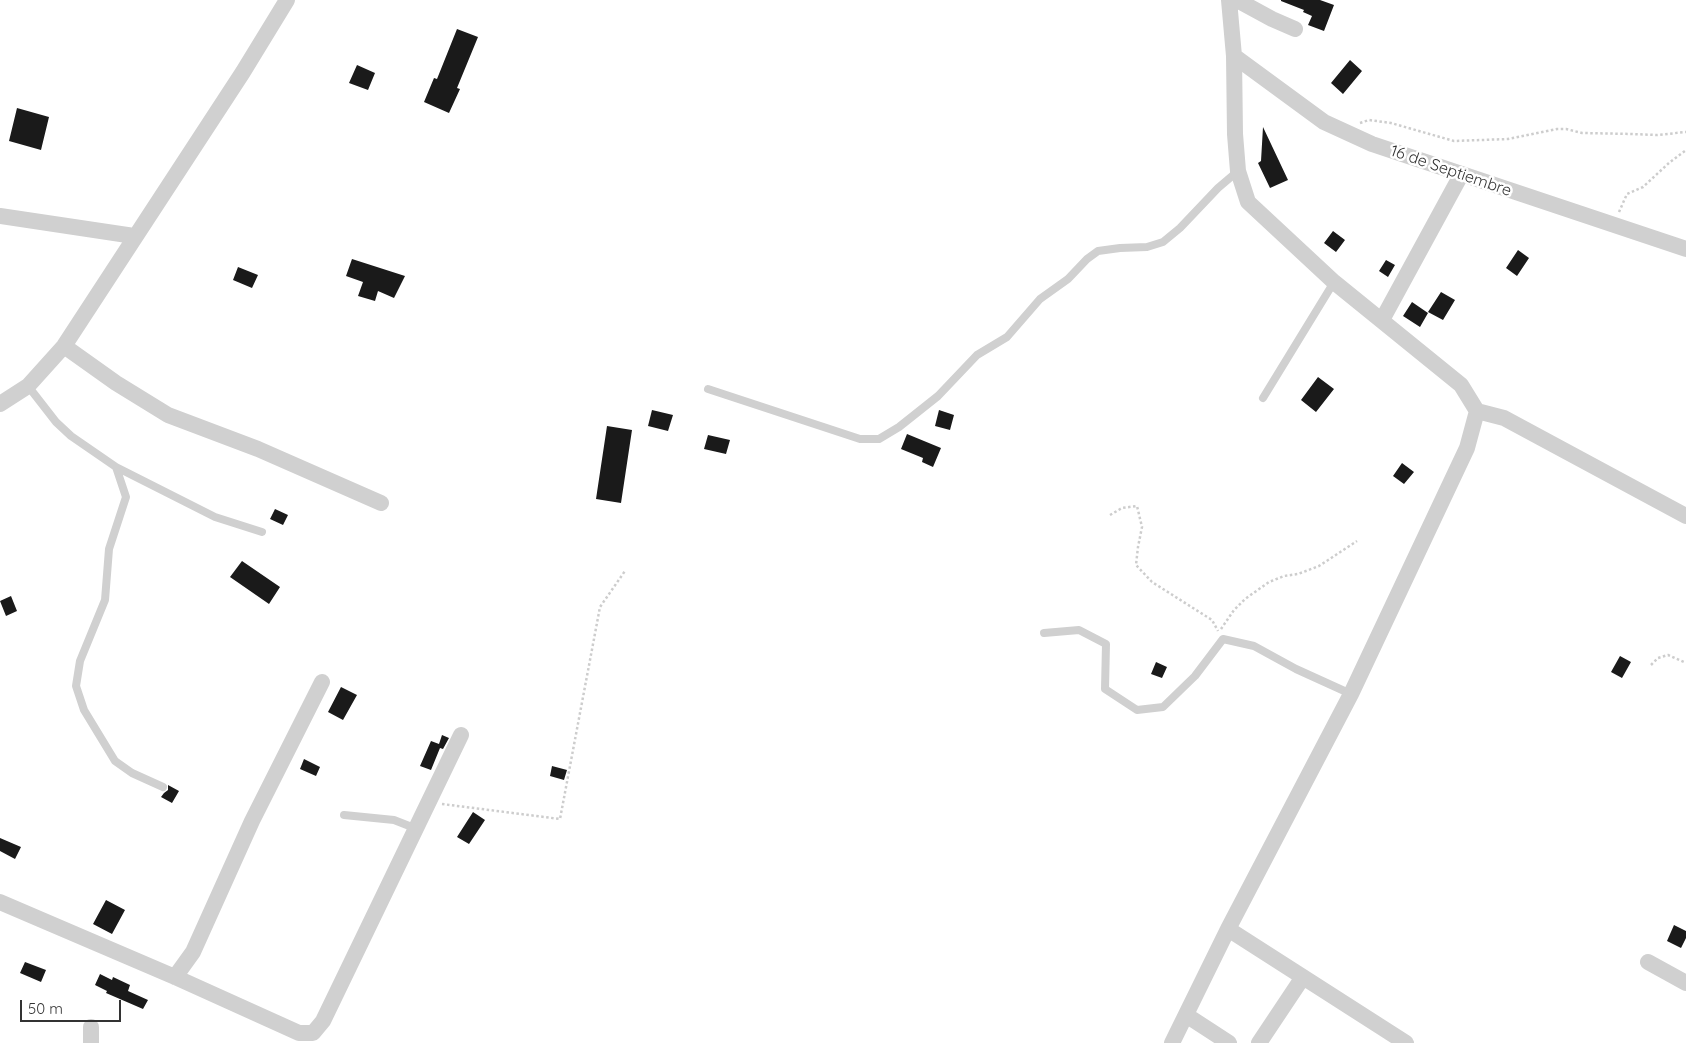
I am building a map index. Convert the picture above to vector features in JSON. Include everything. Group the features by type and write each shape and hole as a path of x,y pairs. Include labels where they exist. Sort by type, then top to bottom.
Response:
{"street":[{"path":"0,404 28,386 64,346 134,236 243,72 287,0"},
{"path":"1229,0 1234,56 1235,134 1238,171 1248,202 1334,282 1461,386 1477,411 1504,418 1686,516"},
{"path":"1237,0 1295,29"},
{"name":"16 de Septiembre","path":"1234,56 1324,122 1372,144 1686,249"},
{"path":"1382,320 1461,175"},
{"path":"0,216 134,236"},
{"path":"64,346 116,383 168,415 258,449 381,503"},
{"path":"1172,1043 1228,929 1351,694 1467,448 1477,411"},
{"path":"175,977 193,952 252,821 322,682"},
{"path":"0,902 175,977 299,1033 313,1033 323,1021 461,735"},
{"path":"1228,929 1406,1043"},
{"path":"1648,962 1686,983"},
{"path":"1259,1043 1304,977"},
{"path":"1186,1015 1229,1043"}],"lane":[{"path":"708,389 860,439 879,439 899,427 938,396 977,355 1007,337 1040,299 1068,279 1087,259 1098,251 1147,247 1163,242 1180,228 1218,188 1238,171"},
{"path":"1263,398 1334,282"},
{"path":"28,386 56,422 71,436 116,467 214,517 262,532"},
{"path":"116,467 126,497 110,549 105,600 80,660 76,686 84,710 115,761 132,773 163,787"},
{"path":"1044,633 1079,630 1106,644 1106,690 1137,710 1163,707 1195,676 1223,639 1254,646 1296,669 1351,694"},
{"path":"344,815 394,820 417,829"}],"path":[{"path":"1334,126 1352,125 1369,120 1391,122 1454,141 1508,139 1557,129 1582,133 1640,134 1686,132"},
{"path":"1614,225 1628,194 1643,187 1686,150"},
{"path":"1110,515 1122,508 1137,506 1142,527 1136,565 1152,582 1212,620 1218,632 1245,599 1269,582 1319,566 1357,541"},
{"path":"430,802 560,819 600,607 625,571"},
{"path":"1651,665 1658,658 1668,655 1686,663"}],"building":[{"path":"1281,0 1320,0 1334,5 1324,31 1308,25 1312,16 1303,12 1304,10"},
{"path":"457,29 478,37 457,88 460,89 449,113 424,102 434,78 437,79"},
{"path":"1350,60 1362,71 1343,94 1331,83"},
{"path":"357,65 375,73 368,90 349,83"},
{"path":"17,108 49,117 41,150 9,141"},
{"path":"1263,127 1288,180 1270,188 1258,163 1261,161"},
{"path":"1333,231 1345,240 1336,252 1324,243"},
{"path":"1518,250 1529,258 1517,276 1506,268"},
{"path":"352,259 405,276 394,298 378,291 375,301 358,296 363,282 346,276"},
{"path":"1386,260 1395,265 1388,277 1379,271"},
{"path":"238,267 258,275 252,288 233,280"},
{"path":"1441,292 1455,300 1443,320 1428,312"},
{"path":"1412,302 1428,313 1420,327 1403,316"},
{"path":"1318,377 1334,389 1316,412 1301,400"},
{"path":"652,410 673,415 668,431 648,426"},
{"path":"939,410 954,415 950,430 935,426"},
{"path":"607,426 632,430 621,503 596,499"},
{"path":"907,434 941,448 933,467 922,462 923,458 901,449"},
{"path":"708,435 730,440 726,454 704,449"},
{"path":"1402,463 1414,472 1404,484 1393,476"},
{"path":"275,509 288,515 283,525 270,519"},
{"path":"242,561 280,587 269,604 230,577"},
{"path":"11,596 17,611 6,616 0,601"},
{"path":"1620,656 1631,662 1622,678 1611,672"},
{"path":"1156,662 1167,667 1162,678 1151,674"},
{"path":"341,687 357,695 343,720 328,712"},
{"path":"442,735 449,738 443,749 440,748 431,770 420,766 431,741 439,744"},
{"path":"304,759 320,767 316,776 300,769"},
{"path":"552,766 567,770 564,780 550,776"},
{"path":"168,785 179,791 172,803 161,797 168,790"},
{"path":"473,812 485,820 469,844 457,837"},
{"path":"0,838 21,847 15,859 0,851"},
{"path":"106,900 125,910 112,934 93,924"},
{"path":"1674,925 1686,931 1686,938 1681,948 1667,941"},
{"path":"25,962 46,970 41,982 20,973"},
{"path":"100,974 112,980 113,977 130,985 128,991 148,1000 143,1009 106,993 107,991 95,985"}]}
